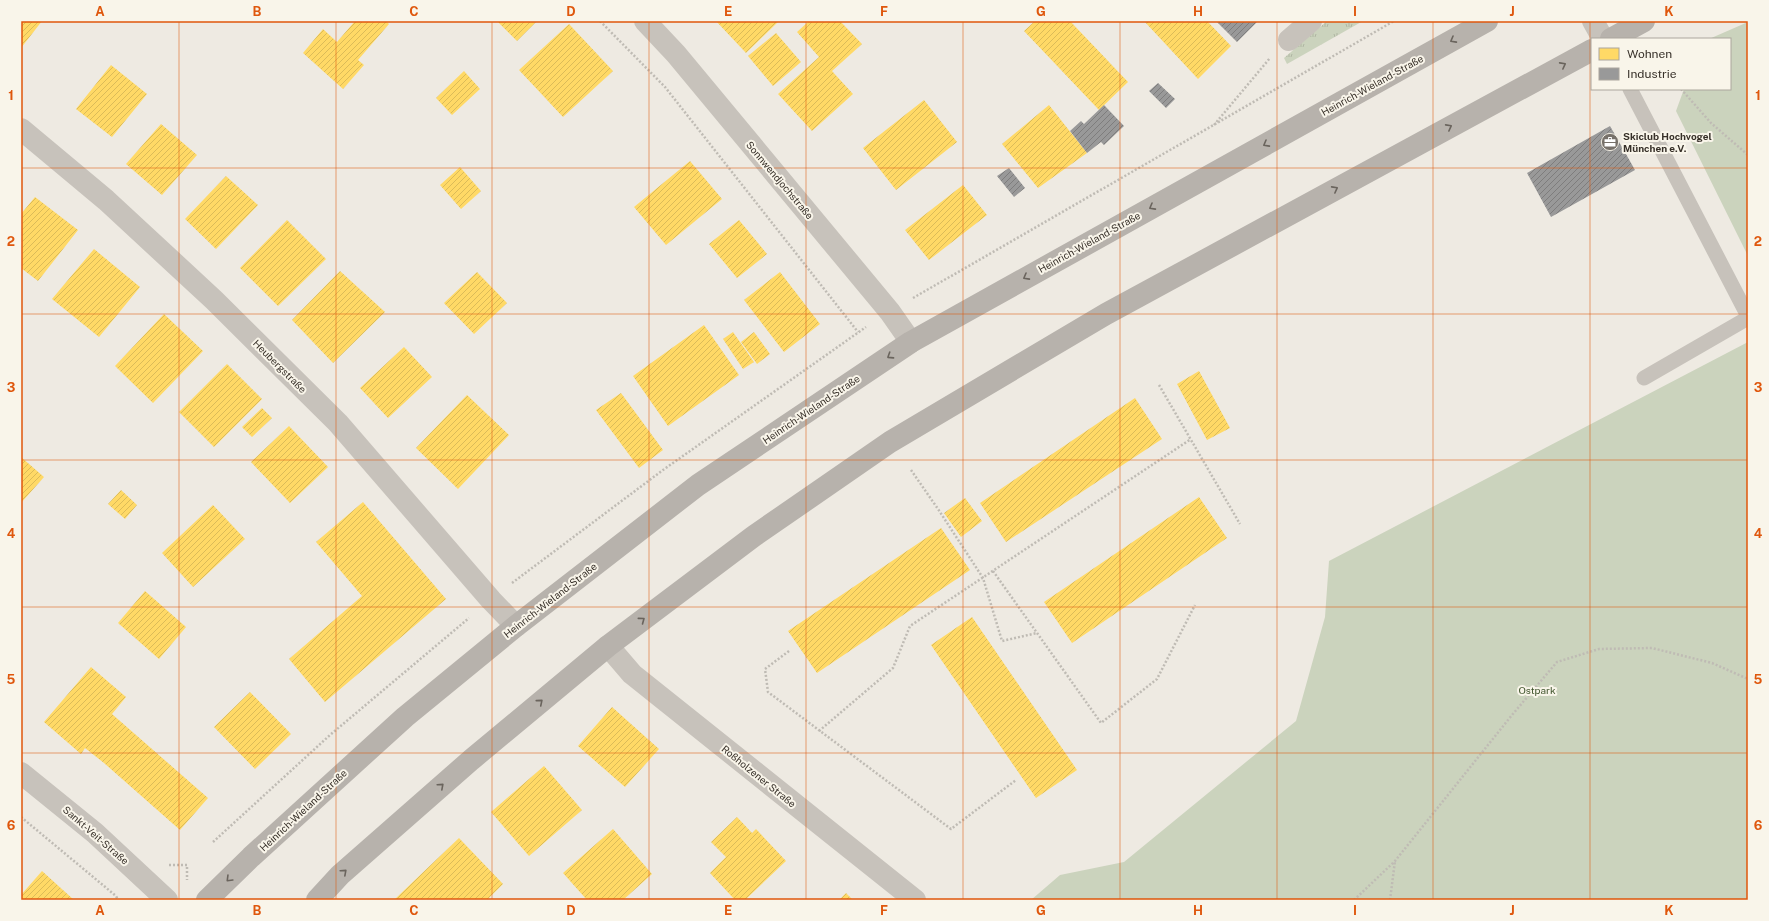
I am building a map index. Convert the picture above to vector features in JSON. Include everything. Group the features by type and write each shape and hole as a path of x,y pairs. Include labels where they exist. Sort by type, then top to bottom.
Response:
{"main road":[{"name":"Heinrich-Wieland-Straße","path":"207,900 251,857 405,717 516,626 698,484 911,342 1487,21"},
{"path":"1613,38 1644,21"},
{"path":"317,900 340,875 471,760 608,646 754,536 890,442 1106,314 1591,51"}],"street":[{"name":"Sonnwendjochstraße","path":"645,21 676,54 890,312 911,342"},
{"path":"1289,40 1311,21"},
{"path":"1593,21 1602,38"},
{"name":"Heubergstraße","path":"21,129 112,205 214,300 338,423 491,600 516,626"},
{"name":"Roßholzener Straße","path":"608,646 632,674 915,900"},
{"name":"Sankt-Veit-Straße","path":"21,773 95,833 167,900"}],"lane":[{"path":"1631,90 1748,317 1644,378"}],"path":[{"path":"600,21 665,87 858,332"},
{"path":"1212,126 1268,60 1289,40"},
{"path":"1682,90 1711,123 1748,155"},
{"path":"1159,385 1240,524"},
{"path":"819,731 893,668 910,626 1191,439"},
{"path":"911,470 983,578 1002,641 1037,633"},
{"path":"993,571 1101,723 1157,679 1195,605"},
{"path":"1354,900 1395,861 1512,715 1557,662 1599,649 1652,648 1712,663 1748,679"},
{"path":"789,651 765,669 768,692 951,829 1016,780"},
{"path":"21,818 116,896 118,900"},
{"path":"1390,900 1395,861"}],"green space":[{"path":"1327,21 1363,21 1287,64 1284,58"},
{"path":"1748,22 1748,256 1676,111 1684,90 1731,90 1731,38 1711,38"},
{"name":"Ostpark","path":"1748,342 1748,900 1031,900 1060,875 1124,862 1296,721 1325,617 1329,561"}],"building: Wohnen":[{"path":"21,21 42,21 21,48"},
{"path":"355,21 386,21 389,24 358,60 364,65 343,89 303,53 323,29 337,42"},
{"path":"497,21 537,21 517,41"},
{"path":"716,21 779,21 746,53"},
{"path":"809,21 840,21 862,44 832,71 853,94 812,131 778,94 819,57 797,32"},
{"path":"1035,21 1070,21 1128,82 1099,110 1024,31"},
{"path":"1144,21 1207,21 1231,46 1198,79"},
{"path":"569,24 613,71 563,117 519,70"},
{"path":"776,33 801,62 773,86 748,56"},
{"path":"111,65 147,94 112,137 76,109"},
{"path":"464,71 480,89 452,115 436,98"},
{"path":"924,100 957,142 896,190 863,148"},
{"path":"1049,105 1087,153 1038,188 1002,144"},
{"path":"161,124 197,155 162,195 126,164"},
{"path":"690,161 722,199 666,245 634,207"},
{"path":"460,167 481,191 461,209 440,185"},
{"path":"226,176 258,205 216,249 185,219"},
{"path":"963,185 987,215 929,260 905,230"},
{"path":"35,197 78,230 38,281 21,268 21,214"},
{"path":"287,220 326,259 278,306 240,268"},
{"path":"739,220 767,254 737,278 709,244"},
{"path":"94,249 140,287 99,337 52,299"},
{"path":"340,271 385,312 333,363 292,320"},
{"path":"477,272 507,303 474,334 444,303"},
{"path":"780,272 820,324 784,352 744,300"},
{"path":"164,314 203,351 153,403 115,366"},
{"path":"704,325 739,375 668,426 633,376"},
{"path":"733,332 754,362 743,369 723,339"},
{"path":"754,332 770,354 757,364 741,342"},
{"path":"404,347 432,377 388,418 360,388"},
{"path":"227,364 262,399 214,447 179,412"},
{"path":"1199,371 1230,428 1207,440 1177,384"},
{"path":"621,393 663,450 639,468 596,410"},
{"path":"467,395 509,435 458,489 416,448"},
{"path":"1135,398 1162,439 1006,542 980,503"},
{"path":"262,408 272,418 252,437 242,427"},
{"path":"289,426 328,467 290,503 251,462"},
{"path":"21,457 44,477 21,503"},
{"path":"121,490 137,505 125,519 108,504"},
{"path":"1199,497 1227,538 1072,643 1044,602"},
{"path":"965,498 982,521 961,537 944,513"},
{"path":"363,502 446,599 325,702 289,659 362,596 316,542"},
{"path":"213,505 245,539 193,587 162,553"},
{"path":"941,528 970,570 817,673 788,631"},
{"path":"145,591 186,627 159,659 118,623"},
{"path":"972,617 1077,770 1036,798 931,645"},
{"path":"91,667 126,697 112,714 208,798 180,830 104,763 85,748 81,754 44,722"},
{"path":"250,692 291,734 255,769 214,727"},
{"path":"612,707 659,749 625,787 578,746"},
{"path":"544,766 582,810 529,856 491,812"},
{"path":"737,817 752,833 756,829 786,861 745,900 735,900 710,873 726,857 711,842"},
{"path":"613,829 652,874 623,900 587,900 563,873"},
{"path":"459,838 503,884 487,900 394,900"},
{"path":"42,871 74,900 21,900 21,895"},
{"path":"846,893 853,900 839,900"}],"building: Industrie":[{"path":"1216,21 1258,21 1237,42"},
{"path":"1158,83 1175,99 1166,108 1149,91"},
{"path":"1104,105 1124,126 1104,145 1101,142 1087,153 1070,131 1081,121 1084,124"},
{"path":"1610,126 1635,170 1551,217 1527,173"},
{"path":"1009,168 1025,188 1014,197 997,176"}],"place":[{"name":"Skiclub Hochvogel München e.V.","path":"1610,142"}]}
